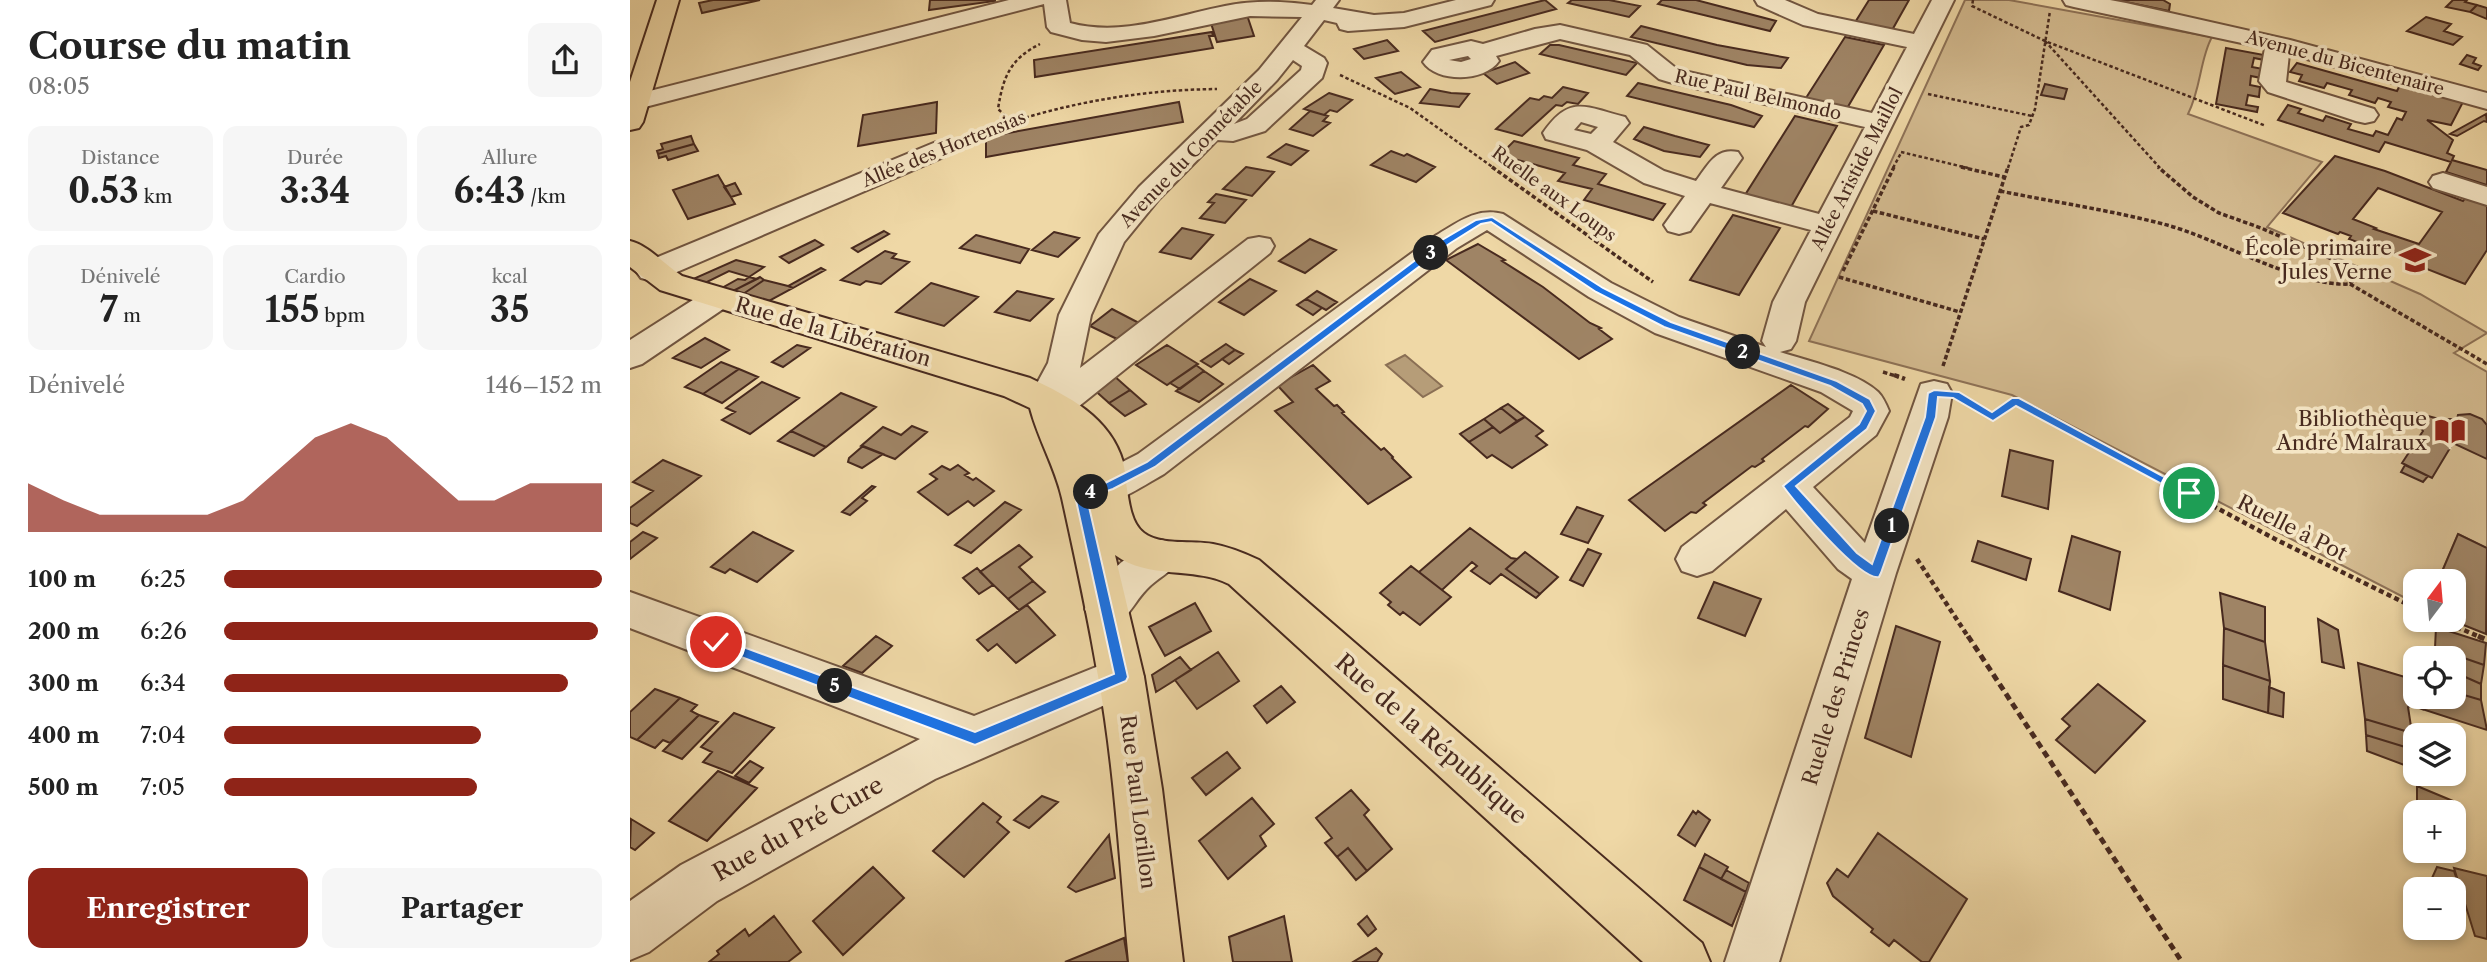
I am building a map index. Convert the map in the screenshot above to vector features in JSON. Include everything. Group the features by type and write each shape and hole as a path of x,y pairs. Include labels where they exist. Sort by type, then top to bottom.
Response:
{"main road":[{"path":"633,112 668,0"},
{"name":"Rue de la Libération","path":"641,261 671,283 1017,387 1050,403"},
{"name":"Rue Paul Lorillon","path":"1050,403 1053,426 1071,463 1114,514 1122,536 1131,546 1161,556"},
{"name":"Rue Paul Lorillon","path":"1095,491 1106,609 1121,677 1138,789 1156,962"},
{"name":"Rue de la République","path":"1161,556 1209,558 1231,563 1244,572 1683,962"}],"street":[{"path":"633,112 1036,0"},
{"path":"1055,0 1059,27 1082,36 1114,36 1249,9 1311,22 1404,20 1483,0"},
{"path":"1766,0 1811,20 1921,44"},
{"name":"Allée Aristide Maillol","path":"1779,341 1788,302 1830,226 1943,0"},
{"name":"Avenue du Bicentenaire","path":"2057,0 2208,19"},
{"name":"Avenue du Bicentenaire","path":"2074,0 2208,19 2278,44 2487,101"},
{"path":"1212,132 1233,133 1256,125 1313,73 1315,63 1311,22"},
{"name":"Avenue du Connétable","path":"1050,403 1065,363 1075,315 1110,240 1149,192 1252,91 1311,22"},
{"name":"Rue Paul Belmondo","path":"1480,53 1543,34 1570,33 1638,50 1668,74 1678,77 1881,123"},
{"path":"2278,44 2272,82 2277,88 2365,114"},
{"path":"1597,144 1654,177 1830,226"},
{"name":"Allée des Hortensias","path":"641,261 936,150"},
{"path":"1679,225 1728,158"},
{"path":"2443,182 2487,196"},
{"path":"1095,491 1151,464 1446,242 1479,222 1492,219 1600,290 1667,325 1833,383 1867,402 1871,411 1863,426 1697,559"},
{"path":"1050,403 1259,246"},
{"path":"630,356 718,298"},
{"name":"Ruelle des Princes","path":"1752,962 1875,573 1930,417 1934,393"},
{"path":"1789,486 1853,557 1875,573"},
{"path":"1106,609 1135,574 1161,556"},
{"path":"630,610 975,738"},
{"name":"Rue du Pré Cure","path":"630,933 699,883 918,763 1121,677"}],"path":[{"path":"1973,0 1972,6 2045,41 2266,126"},
{"path":"1934,393 2021,127 2029,125 2032,116 2052,0"},
{"path":"1011,120 998,109 1006,70 1017,57 1069,31"},
{"path":"2045,41 2167,176 2193,197 2219,213 2261,228 2361,272 2350,284"},
{"name":"Ruelle aux Loups","path":"1315,63 1410,108 1657,286"},
{"name":"Allée des Hortensias","path":"936,150 1011,120 1071,106 1148,93 1213,89 1252,91"},
{"path":"1923,105 1929,93 2032,116"},
{"path":"1834,287 1901,152 2004,177"},
{"path":"2000,191 2163,224 2211,239 2302,277 2333,285 2350,284 2487,364"},
{"path":"1873,211 1984,239"},
{"path":"1839,277 1960,312"},
{"name":"Ruelle à Pot","path":"1934,393 1955,395 1993,417 2015,401 2275,539 2403,602"},
{"path":"1893,523 2182,962"},
{"path":"2466,631 2487,640"}],"shaded area":[{"path":"1965,0 2009,0 2212,37 2188,114 2322,162 2267,227 2420,294 2487,333 2454,353 2487,372 2487,548 2458,534 2443,569 2403,569 2403,597 2012,395 1809,341"},
{"path":"1405,355 1442,386 1423,397 1386,365"}],"building":[{"path":"713,0 760,0 702,13 699,3"},
{"path":"930,0 995,0 995,1 929,10"},
{"path":"1545,0 1556,9 1435,42 1423,31"},
{"path":"1572,0 1609,0 1640,6 1629,17 1568,3"},
{"path":"1662,0 1696,0 1776,21 1770,31 1658,4"},
{"path":"1869,0 1909,0 1891,32 1854,24"},
{"path":"2116,0 2163,0 2170,4 2169,11"},
{"path":"2453,0 2467,0 2465,2 2477,5 2470,12 2446,7"},
{"path":"2477,5 2487,8 2487,19 2470,12"},
{"path":"1247,15 1254,36 1217,42 1210,20"},
{"path":"2426,17 2451,24 2444,31 2462,37 2453,45 2407,31"},
{"path":"1641,26 1717,45 1788,58 1781,68 1747,65 1631,37"},
{"path":"1212,32 1213,36 1209,36 1213,48 1035,77 1034,60"},
{"path":"1845,37 1884,45 1846,110 1804,101"},
{"path":"1387,40 1398,51 1364,59 1354,49"},
{"path":"1550,45 1637,63 1626,75 1540,54"},
{"path":"2226,48 2264,55 2264,60 2254,58 2252,67 2263,69 2261,78 2251,76 2250,85 2260,87 2259,97 2248,95 2246,105 2258,107 2257,112 2216,104"},
{"path":"2467,55 2476,58 2473,63 2481,66 2478,70 2460,64"},
{"path":"1515,62 1529,73 1497,84 1483,73"},
{"path":"2297,63 2397,91 2400,85 2463,102 2451,125 2427,120 2453,140 2447,153 2454,156 2452,160 2487,170 2487,185 2446,172 2451,162 2385,142 2379,152 2278,120 2288,105 2301,109 2298,113 2323,121 2326,116 2351,124 2348,129 2373,136 2376,131 2388,135 2397,118 2402,120 2406,112 2388,107 2391,102 2378,98 2375,103 2349,95 2352,90 2327,83 2324,88 2299,81 2302,75 2290,72"},
{"path":"1401,72 1420,87 1395,94 1376,78"},
{"path":"1638,83 1731,105 1762,116 1754,127 1627,96"},
{"path":"2045,84 2067,89 2064,99 2041,95"},
{"path":"1563,87 1588,93 1578,104 1567,102 1562,106 1556,105 1522,136 1496,129 1530,98 1552,98"},
{"path":"1430,89 1469,94 1459,107 1420,103"},
{"path":"1329,93 1352,100 1337,112 1330,110 1324,115 1304,109"},
{"path":"937,102 936,133 858,146 863,115"},
{"path":"1179,102 1183,122 986,157 986,137"},
{"path":"1310,111 1328,116 1323,121 1330,123 1313,136 1290,129"},
{"path":"2486,114 2487,122 2484,121 2457,136 2450,134"},
{"path":"1795,116 1837,126 1791,207 1745,195"},
{"path":"1644,127 1709,145 1700,157 1664,151 1634,139"},
{"path":"691,136 694,144 658,154 657,151 663,149 661,144"},
{"path":"1514,141 1579,158 1573,165 1606,174 1598,184 1665,204 1653,220 1584,200 1592,189 1558,181 1565,173 1500,155"},
{"path":"694,144 698,151 668,160 666,156 659,158 658,154"},
{"path":"1286,144 1308,151 1291,165 1268,157"},
{"path":"1391,151 1404,156 1407,154 1435,167 1416,182 1371,165"},
{"path":"2335,156 2385,171 2463,201 2466,197 2487,202 2487,250 2465,284 2404,260 2406,258 2349,239 2351,236 2340,232 2338,234 2283,213","holes":["2378,188 2442,212 2419,244 2353,219"]},
{"path":"1246,167 1274,172 1252,196 1223,189"},
{"path":"718,175 735,204 688,219 673,190"},
{"path":"735,183 741,194 731,197 724,187"},
{"path":"1216,194 1246,200 1225,223 1200,218 1214,203 1208,202"},
{"path":"1733,215 1780,228 1739,295 1690,280"},
{"path":"1182,228 1213,235 1191,259 1160,252"},
{"path":"884,231 889,234 858,252 852,248"},
{"path":"1054,232 1079,238 1058,257 1032,250"},
{"path":"976,235 1029,249 1020,263 960,248"},
{"path":"1310,239 1336,250 1305,273 1279,261"},
{"path":"815,240 823,245 789,263 780,257"},
{"path":"1478,244 1601,328 1599,329 1612,339 1579,359 1446,260"},
{"path":"885,251 896,254 892,258 909,262 881,284 866,281 860,285 841,280"},
{"path":"736,260 764,267 749,277 729,271 705,283 693,279"},
{"path":"821,268 825,270 793,288 788,286"},
{"path":"749,277 757,279 733,291 722,288 738,279 745,280"},
{"path":"760,277 764,280 743,294 733,291"},
{"path":"1250,279 1276,291 1244,315 1219,302"},
{"path":"764,280 793,288 769,301 743,294"},
{"path":"931,283 978,297 944,326 896,312"},
{"path":"1017,291 1053,299 1030,321 995,312"},
{"path":"1317,291 1337,302 1326,310 1306,299"},
{"path":"1306,299 1322,308 1313,315 1297,305"},
{"path":"1112,309 1139,323 1117,339 1090,326"},
{"path":"705,338 729,350 701,368 673,358"},
{"path":"1226,344 1235,350 1211,367 1201,361"},
{"path":"797,345 810,348 783,367 772,362"},
{"path":"1167,345 1198,364 1167,385 1136,365"},
{"path":"1235,350 1243,354 1229,364 1222,359"},
{"path":"721,362 739,369 703,394 685,387"},
{"path":"1196,365 1204,371 1180,389 1170,383"},
{"path":"1313,365 1330,381 1316,389 1334,406 1337,405 1381,450 1384,448 1411,477 1368,504 1275,411 1293,402 1277,385"},
{"path":"739,369 758,377 722,403 703,394"},
{"path":"1204,371 1223,384 1199,402 1176,391"},
{"path":"1113,375 1130,390 1109,403 1091,387"},
{"path":"762,382 799,398 750,434 722,420 735,412 726,408"},
{"path":"1791,385 1828,409 1808,427 1805,426 1762,459 1764,461 1752,466 1703,503 1706,505 1696,513 1691,512 1665,531 1629,500"},
{"path":"1130,390 1146,404 1125,416 1109,403"},
{"path":"841,393 876,407 826,447 791,431"},
{"path":"1508,404 1525,417 1517,421 1501,408"},
{"path":"1501,408 1517,421 1500,433 1484,419"},
{"path":"2417,413 2439,419 2457,419 2458,415 2470,414 2482,419 2487,425 2487,459 2453,443 2432,478 2402,463 2423,431 2414,419"},
{"path":"1525,417 1543,431 1536,436 1547,445 1512,468 1492,455 1487,458 1469,442 1493,427 1500,433"},
{"path":"1484,419 1493,427 1469,442 1460,434"},
{"path":"912,426 927,432 895,459 861,446 883,427 901,435"},
{"path":"791,431 826,447 814,456 778,441"},
{"path":"863,446 883,454 862,468 848,462"},
{"path":"2010,450 2053,461 2048,509 2002,496"},
{"path":"663,460 701,476 637,526 630,523 630,508 653,491 633,482"},
{"path":"958,465 969,473 965,475 973,480 976,478 994,491 974,506 968,501 948,515 918,492 937,479 930,474 942,466 950,470"},
{"path":"2405,465 2428,476 2423,482 2401,472"},
{"path":"872,486 875,487 862,498 867,501 850,515 842,512"},
{"path":"1005,502 1021,510 971,553 955,545"},
{"path":"1577,507 1603,516 1588,543 1561,534"},
{"path":"1470,528 1511,558 1517,559 1506,569 1540,594 1536,598 1501,574 1490,584 1471,571 1477,566 1472,562 1442,590 1419,572"},
{"path":"643,532 657,538 630,559 630,542"},
{"path":"753,532 793,551 757,582 730,569 725,573 711,567"},
{"path":"2458,534 2487,548 2486,634 2466,626 2466,569 2443,569"},
{"path":"2072,536 2120,552 2110,610 2059,591"},
{"path":"1978,541 2031,559 2026,580 1972,561"},
{"path":"1019,545 1032,557 1019,567 1033,581 1008,599 980,572"},
{"path":"1588,549 1601,554 1583,586 1570,580"},
{"path":"1525,552 1558,577 1540,594 1506,569"},
{"path":"1411,566 1451,597 1420,625 1403,612 1400,615 1388,605 1391,602 1380,593"},
{"path":"977,568 993,585 979,594 963,578"},
{"path":"1033,581 1045,592 1019,610 1008,599"},
{"path":"1714,582 1761,599 1745,636 1698,618"},
{"path":"2220,593 2265,607 2265,642 2224,628"},
{"path":"1195,603 1211,631 1165,656 1149,627"},
{"path":"1027,605 1055,635 1016,663 997,644 988,651 977,640"},
{"path":"2318,619 2338,630 2344,668 2322,662"},
{"path":"1896,626 1940,642 1911,757 1865,738"},
{"path":"2224,628 2265,642 2270,681 2223,665"},
{"path":"2436,632 2452,632 2486,643 2484,665 2466,659 2466,646 2435,646"},
{"path":"876,636 892,646 862,673 843,666"},
{"path":"1218,652 1239,681 1197,709 1175,680"},
{"path":"1180,657 1191,670 1156,692 1152,675"},
{"path":"2466,659 2484,665 2481,684 2466,677"},
{"path":"2358,663 2403,676 2403,709 2408,709 2410,723 2403,723 2403,730 2365,719"},
{"path":"2223,665 2270,681 2268,713 2223,699"},
{"path":"2466,677 2481,684 2481,700 2466,696"},
{"path":"2098,684 2145,721 2095,773 2056,740 2070,726 2062,719"},
{"path":"1281,686 1295,702 1267,723 1254,706"},
{"path":"2269,687 2284,693 2283,717 2268,713"},
{"path":"655,689 680,698 637,740 630,737 630,712"},
{"path":"2466,696 2481,700 2487,730 2422,709 2466,709"},
{"path":"680,698 697,705 691,711 699,715 670,743 663,740 655,748 637,740"},
{"path":"734,713 774,728 732,773 703,762 712,752 701,747"},
{"path":"699,715 718,722 682,759 663,751"},
{"path":"2365,719 2403,730 2403,746 2366,735"},
{"path":"2366,735 2403,746 2403,764 2367,751"},
{"path":"1227,752 1240,768 1206,795 1192,778"},
{"path":"750,761 763,768 749,783 735,776"},
{"path":"718,771 757,788 707,841 669,821"},
{"path":"2417,786 2451,800 2417,800"},
{"path":"1351,790 1369,810 1364,815 1392,849 1367,871 1348,848 1337,857 1325,843 1332,838 1316,818"},
{"path":"1042,796 1058,802 1029,828 1014,820"},
{"path":"1252,798 1274,824 1260,836 1266,846 1228,879 1199,841"},
{"path":"983,803 1001,817 997,822 1009,832 964,877 933,851"},
{"path":"1693,811 1696,814 1698,811 1710,820 1695,846 1678,835"},
{"path":"631,819 654,833 635,850 630,847"},
{"path":"1878,833 1967,899 1929,962 1922,962 1894,940 1889,946 1833,896 1827,883 1837,869 1848,877"},
{"path":"1109,835 1115,878 1076,892 1068,887"},
{"path":"1348,848 1367,871 1356,880 1337,857"},
{"path":"1705,854 1728,867 1721,879 1699,867"},
{"path":"873,867 904,898 843,955 813,921"},
{"path":"1699,867 1746,892 1732,926 1684,900"},
{"path":"2437,867 2454,871 2456,877 2432,877"},
{"path":"2454,868 2487,876 2487,939 2475,936 2466,907 2466,877 2457,877"},
{"path":"1726,870 1749,883 1746,892 1721,879"},
{"path":"774,916 801,952 788,962 709,962 719,954 717,951 745,929 749,936"},
{"path":"1284,916 1292,962 1233,962 1229,937"},
{"path":"1367,916 1376,929 1368,936 1358,924"},
{"path":"1124,938 1128,962 1065,962"},
{"path":"1376,948 1382,954 1377,962 1353,962"}],"place":[{"name":"École primaire Jules Verne","path":"2415,260"},
{"name":"Bibliothèque André Malraux","path":"2450,431"}],"route":[{"path":"716,642 975,738 1121,677 1081,496 1109,486 1151,464 1446,242 1479,222 1492,219 1600,290 1667,325 1833,383 1867,402 1871,411 1863,426 1789,486 1853,557 1875,573 1930,417 1934,393 1955,395 1993,417 2015,401 2189,493"}]}
